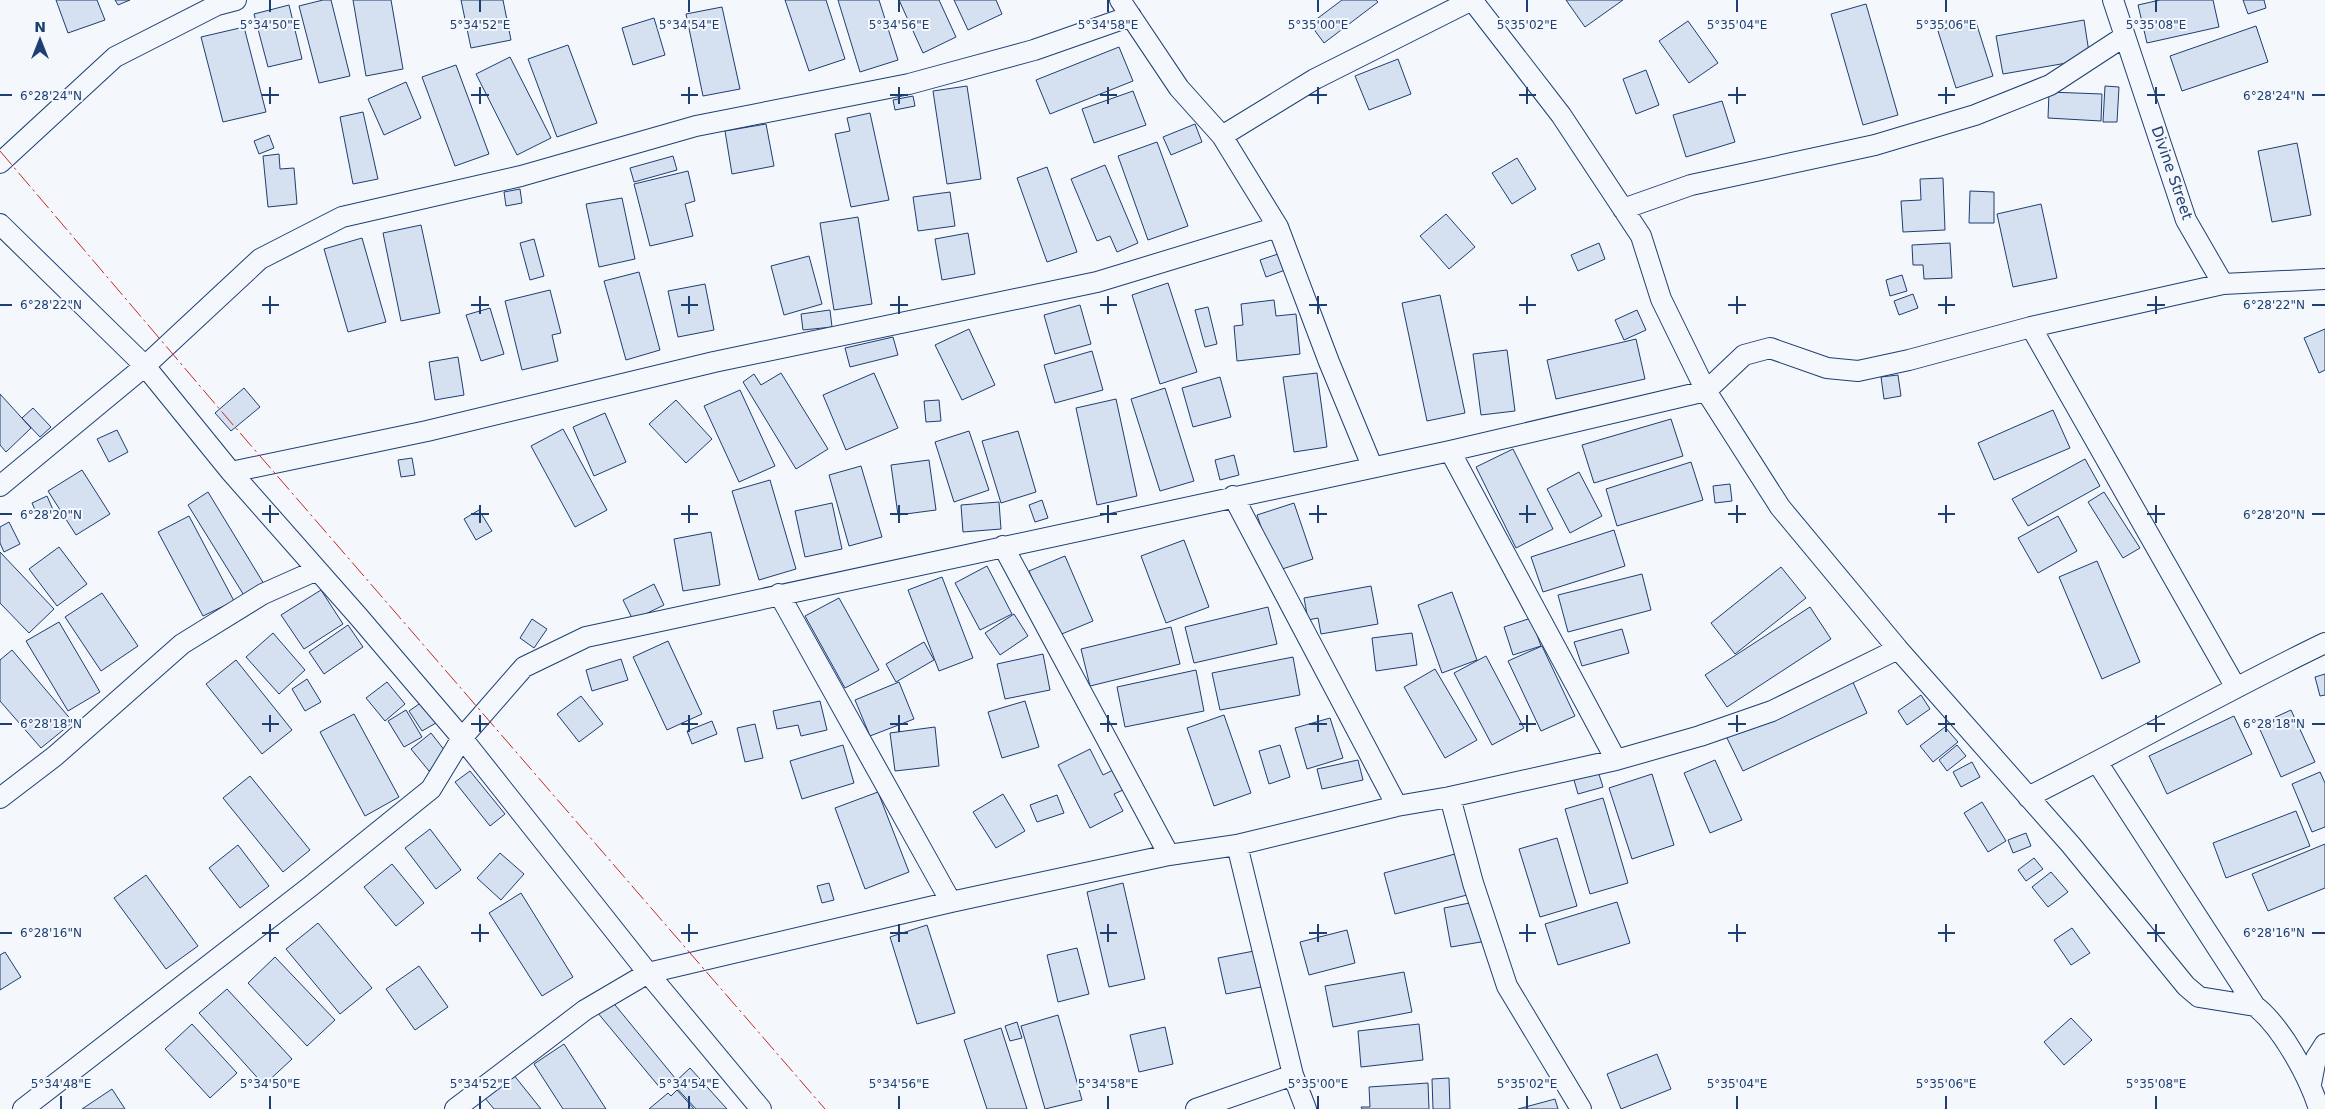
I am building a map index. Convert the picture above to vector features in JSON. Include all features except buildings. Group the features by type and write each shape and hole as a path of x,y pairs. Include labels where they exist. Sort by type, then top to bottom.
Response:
{"street":[{"path":"0,163 115,57 217,5 236,0"},
{"path":"1120,0 1178,88 1222,136 1278,227 1329,362 1372,466"},
{"path":"1222,136 1315,79 1472,0 1560,115 1641,236 1661,299 1706,391 1780,507 1898,649 2071,845 2186,986 2199,997 2255,1006"},
{"name":"Divine Street","path":"2112,0 2186,220 2223,284"},
{"path":"0,486 145,366 260,260 342,217 521,176 696,126 909,84 1034,50 1131,16"},
{"path":"1623,209 1691,185 1875,145 1974,115 2050,85 2125,36"},
{"path":"0,224 145,366 230,472 462,738 648,974 761,1109"},
{"path":"230,472 427,431 714,362 1097,282 1278,227"},
{"path":"23,1109 303,892 431,789 462,738 524,667 586,637 1372,466 1450,451 1706,391 1744,355 1770,348 1827,368 1858,372 2032,327 2223,284 2325,279"},
{"path":"2032,327 2236,686"},
{"path":"1450,451 1616,760"},
{"path":"1233,496 1397,806"},
{"path":"1003,546 1169,855"},
{"path":"0,798 55,756 182,644 263,594 316,570"},
{"path":"779,594 951,902"},
{"path":"2028,797 2097,762 2236,686 2325,643"},
{"path":"455,1109 585,1010 648,974 951,902 1169,855 1237,845 1397,806 1450,797 1616,760 1700,736 1772,711 1898,649"},
{"path":"2097,762 2255,1006 2262,1012 2294,1054 2311,1084 2319,1109"},
{"path":"1450,797 1473,883 1507,986 1581,1109"},
{"path":"1237,845 1293,1074 1306,1109"},
{"path":"2311,1084 2316,1058 2325,1044"},
{"path":"1196,1109 1293,1074"}],"power":[{"path":"0,151 228,419 825,1109"}]}
